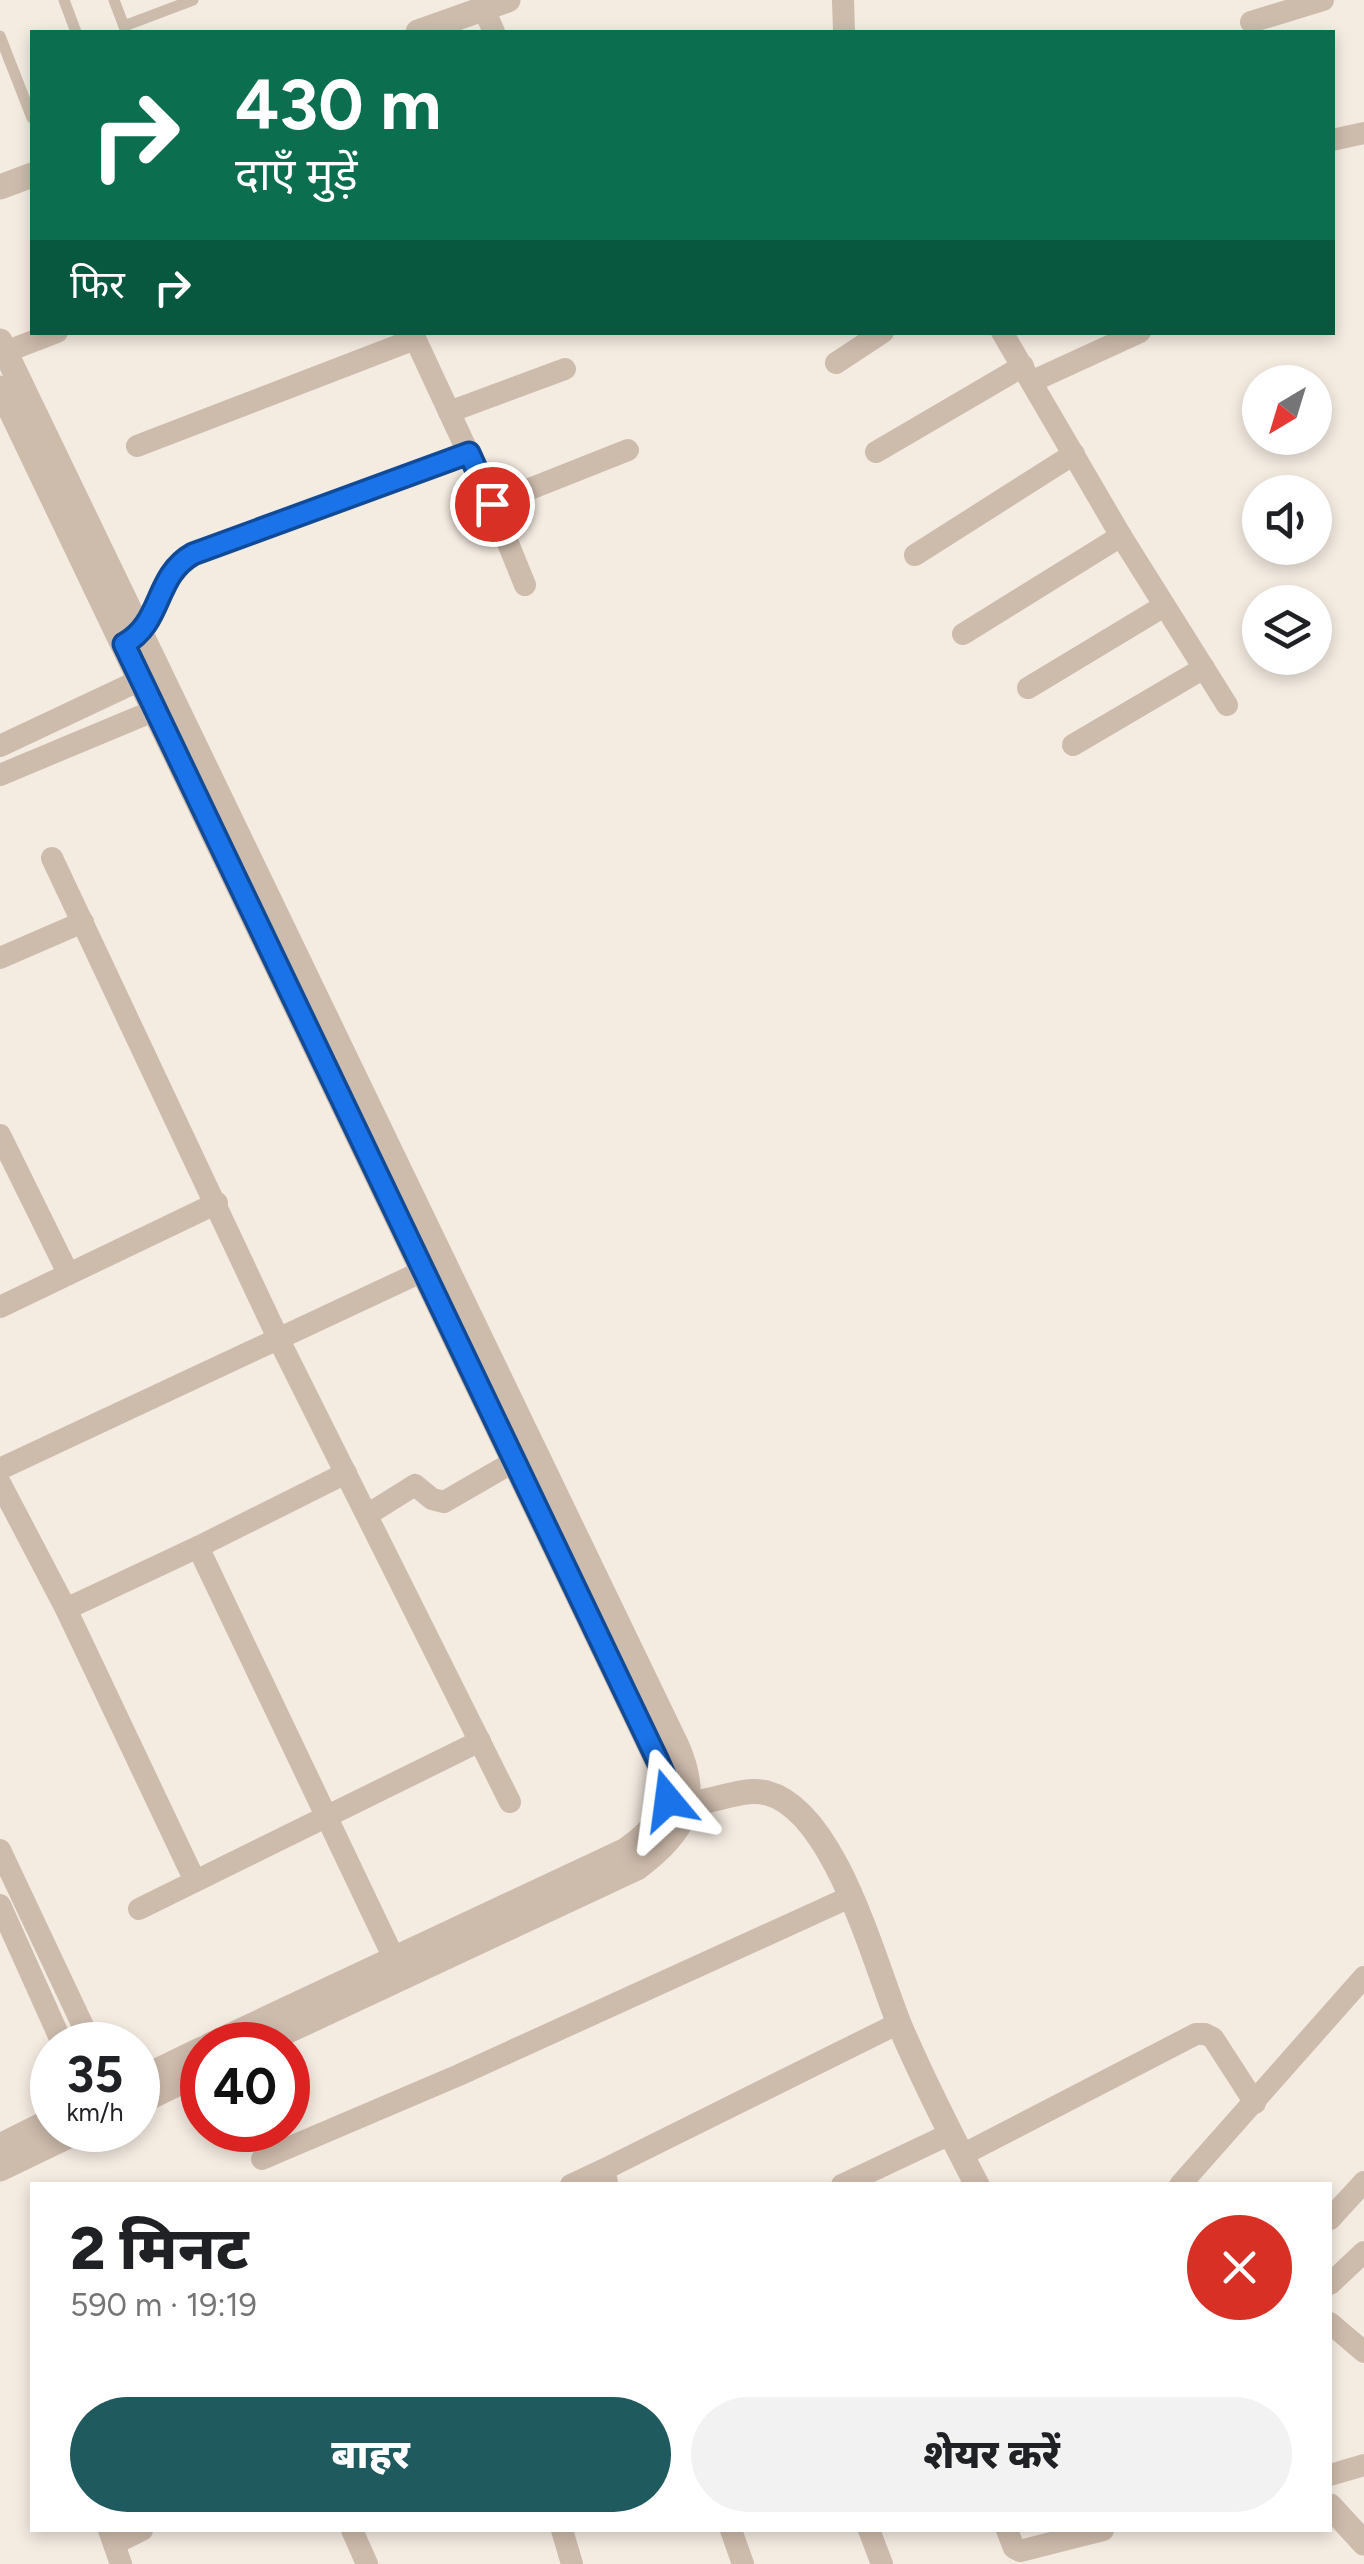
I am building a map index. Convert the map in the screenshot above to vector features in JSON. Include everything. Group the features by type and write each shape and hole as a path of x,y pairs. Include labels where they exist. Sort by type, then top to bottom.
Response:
{"street":[{"path":"842,0 844,30"},
{"path":"1249,18 1323,0"},
{"path":"427,30 495,14"},
{"path":"1335,139 1364,133"},
{"path":"0,188 30,176"},
{"path":"46,335 3,347 163,707 434,1266 677,1746 690,1783 678,1802 626,1850 299,2022"},
{"path":"836,364 879,335"},
{"path":"1004,335 1121,536 1227,705"},
{"path":"876,452 1028,374 1132,335"},
{"path":"137,446 414,336 492,504 524,584"},
{"path":"449,412 566,369"},
{"path":"0,388 133,639"},
{"path":"492,504 628,450"},
{"path":"133,639 170,572 193,554 469,453"},
{"path":"915,555 1074,454"},
{"path":"963,634 1121,536"},
{"path":"1028,688 1164,606"},
{"path":"1073,745 1204,668"},
{"path":"0,746 149,676"},
{"path":"0,775 163,707"},
{"path":"52,858 279,1340 510,1802"},
{"path":"0,958 83,922"},
{"path":"0,1135 68,1273"},
{"path":"0,1307 217,1203"},
{"path":"0,1470 434,1266"},
{"path":"434,1266 515,1462 678,1802"},
{"path":"367,1515 415,1485 432,1499 444,1502 515,1462"},
{"path":"66,1609 346,1473"},
{"path":"0,1483 66,1609 195,1881"},
{"path":"198,1547 398,1967"},
{"path":"139,1909 480,1741"},
{"path":"678,1802 765,1792 790,1804 822,1838 876,1956 899,2023 975,2182"},
{"path":"0,1850 81,2022"},
{"path":"262,2159 459,2075 850,1898"},
{"path":"0,1905 53,2022"},
{"path":"265,2022 398,1967"},
{"path":"1183,2182 1364,1977"},
{"path":"606,2178 899,2023"},
{"path":"872,2179 1196,2034 1213,2038 1254,2103"},
{"path":"0,2146 30,2131"},
{"path":"0,2169 35,2152"},
{"path":"1332,2218 1364,2182"},
{"path":"1332,2282 1364,2252"},
{"path":"1345,2327 1364,2352"},
{"path":"1332,2474 1364,2465"},
{"path":"1332,2508 1364,2543"},
{"path":"115,2546 139,2532"},
{"path":"353,2532 367,2564"},
{"path":"563,2532 572,2564"},
{"path":"732,2532 743,2564"},
{"path":"871,2532 882,2564"},
{"path":"1008,2532 1014,2548 1020,2551 1091,2532"}],"lane":[{"path":"64,0 75,30"},
{"path":"114,0 125,29 193,0"},
{"path":"0,36 30,113"}],"route":[{"path":"492,504 469,453 193,554 170,572 142,634 124,644 658,1761 667,1782 668,1800"}]}
